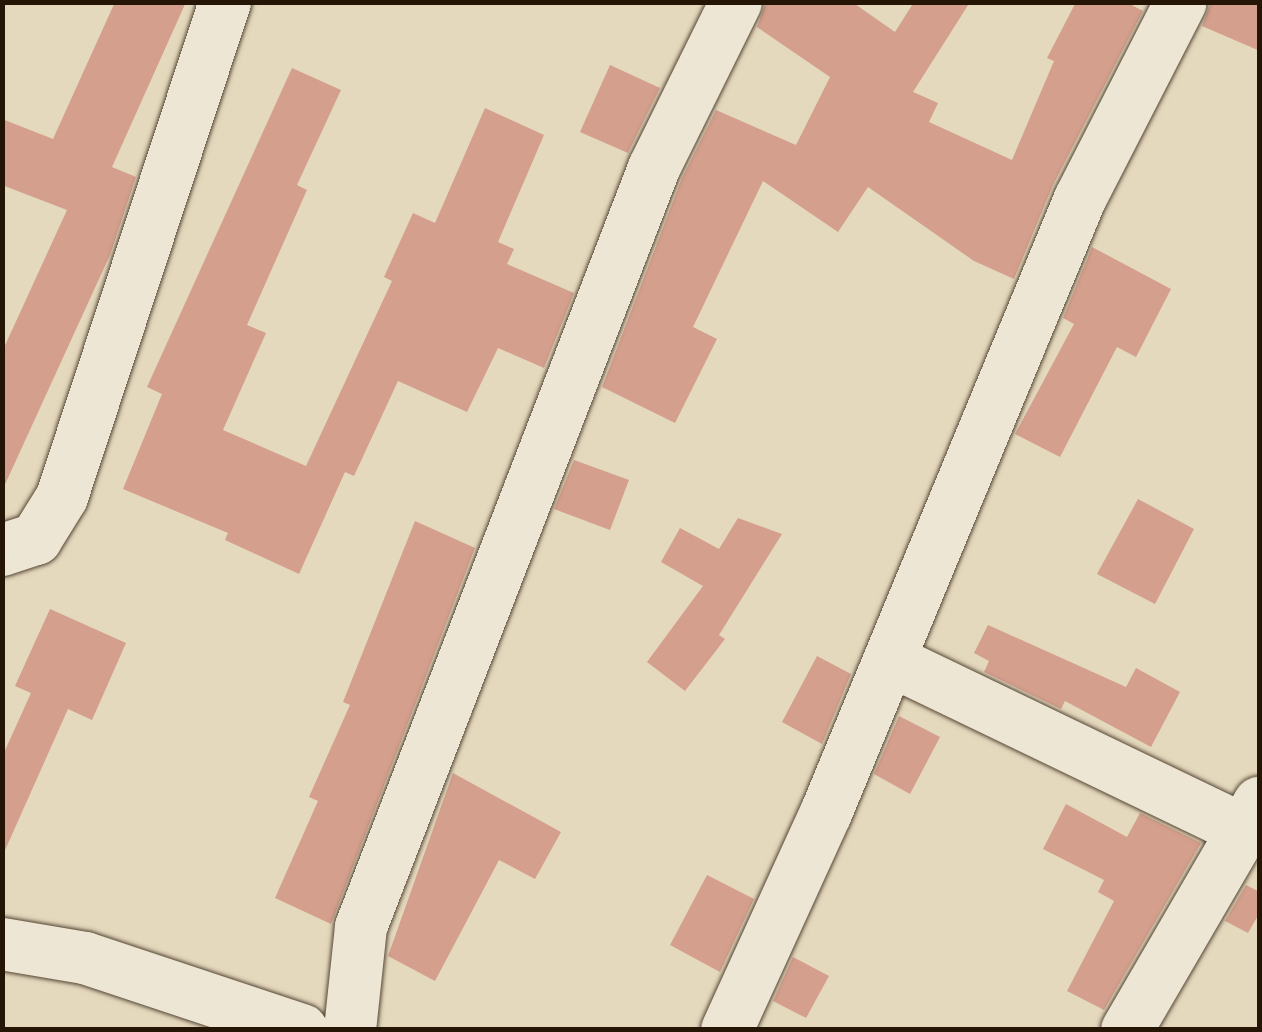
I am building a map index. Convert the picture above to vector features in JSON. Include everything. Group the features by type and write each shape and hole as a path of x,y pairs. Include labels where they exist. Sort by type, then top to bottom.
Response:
{"street":[{"path":"2,550 36,540 62,497 226,2"},
{"path":"350,1030 361,927 654,168 736,2"},
{"path":"727,1030 890,660 1080,198 1181,2"},
{"path":"890,660 1251,816 1127,1030"},
{"path":"2,944 85,958 302,1030"}],"building":[{"path":"115,2 186,2 112,167 136,177 110,255 2,491 2,352 67,210 2,185 2,119 53,139"},
{"path":"766,2 852,2 895,32 914,2 970,2 913,92 938,103 929,122 1012,160 1054,61 1047,58 1076,2 1126,2 1143,11 1053,185 1014,279 974,261 868,187 838,232 763,181 693,327 717,339 675,423 602,387 682,178 716,110 796,145 830,77 757,27"},
{"path":"1211,2 1260,2 1260,51 1202,26"},
{"path":"610,65 660,88 628,153 580,132"},
{"path":"292,68 341,90 297,185 307,190 247,325 266,333 223,430 306,466 392,281 384,277 413,213 435,223 485,108 544,135 498,242 514,249 507,264 574,293 544,368 498,348 467,412 398,381 354,476 345,472 299,574 225,540 228,533 123,489 162,394 147,387"},
{"path":"1092,247 1171,289 1136,357 1117,347 1060,457 1015,434 1074,324 1063,318"},
{"path":"574,460 629,480 610,530 554,509"},
{"path":"1138,499 1194,529 1155,604 1097,574"},
{"path":"738,518 782,534 719,635 725,639 685,691 647,662 703,586 661,562 680,528 719,549"},
{"path":"415,521 475,548 331,924 275,898 318,801 309,797 350,705 343,702"},
{"path":"50,609 126,643 92,720 68,709 2,857 2,757 31,693 15,686"},
{"path":"988,625 1126,687 1136,668 1180,692 1151,747 1065,701 1061,709 984,672 989,661 974,653"},
{"path":"817,656 851,674 822,744 782,722"},
{"path":"899,716 940,737 910,794 874,774"},
{"path":"453,773 561,832 535,879 499,860 435,981 388,956"},
{"path":"1066,804 1127,837 1140,813 1201,843 1104,1010 1067,991 1114,901 1098,892 1104,880 1043,849"},
{"path":"707,875 754,899 720,972 670,945"},
{"path":"1246,885 1260,892 1260,912 1248,933 1225,921"},
{"path":"793,957 829,976 806,1018 773,1001"}]}
